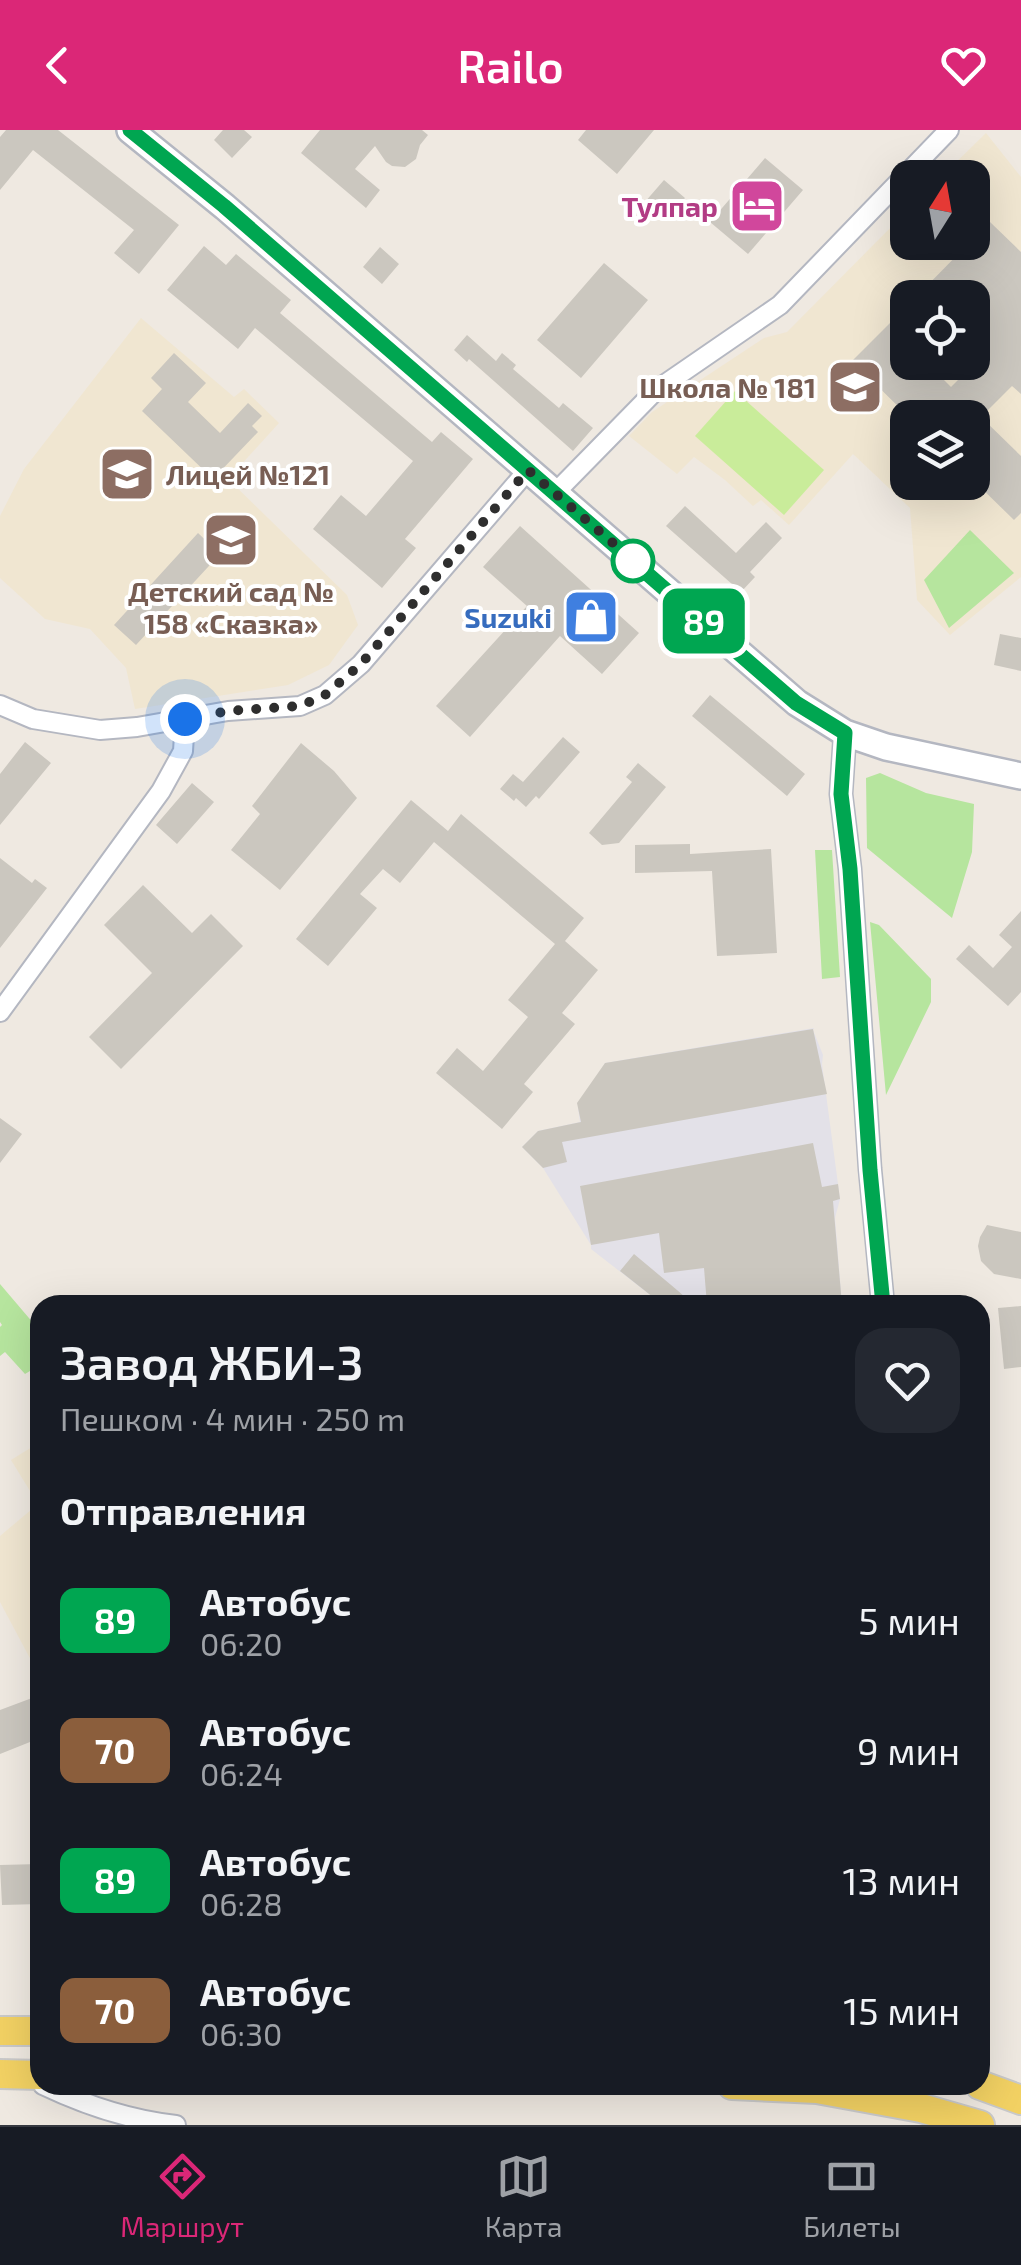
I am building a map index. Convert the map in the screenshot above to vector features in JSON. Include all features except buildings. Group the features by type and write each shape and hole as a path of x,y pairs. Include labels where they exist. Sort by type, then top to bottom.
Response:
{"main road":[{"path":"130,130 224,206 796,703 845,733 893,749 1021,776"},
{"path":"0,2031 30,2032"},
{"path":"990,2089 1021,2100"},
{"path":"849,2095 921,2108 980,2125"}],"street":[{"path":"555,494 655,391 776,308 949,130"},
{"path":"0,705 33,718 100,730 228,711 300,706 325,695 361,664 528,470"},
{"path":"0,1012 160,791 183,751 185,719"},
{"path":"845,733 841,794 882,1295"},
{"path":"65,2095 140,2122 176,2125"}],"shaded area":[{"name":"Школа № 181","path":"986,133 1021,177 1021,577 950,635 917,600 910,508 902,500 990,500 990,400 890,400 890,489 853,454 789,525 761,500 753,506 694,457 677,474 629,436 652,412 764,338 787,332 890,228 890,260 990,260 990,160 958,160"},
{"path":"141,318 234,397 244,389 279,423 228,479 347,595 358,625 329,665 288,685 135,709 126,668 90,629 45,619 0,578 0,516 24,469"},
{"path":"814,1028 823,1055 840,1199 835,1218 841,1295 650,1295 591,1249 543,1168 522,1147 538,1131 580,1122 578,1108 605,1063"},
{"path":"30,1448 30,1491 11,1460"},
{"path":"30,1511 30,1658 0,1602 0,1536"}],"green space":[{"path":"735,391 824,470 784,515 695,436"},
{"path":"970,530 1014,573 949,628 924,580"},
{"path":"880,773 926,793 974,804 972,852 952,918 867,848 866,778"},
{"path":"815,850 832,850 840,977 822,979"},
{"path":"870,922 879,925 931,979 931,1002 886,1095"},
{"path":"0,1284 30,1319 30,1371 25,1374 5,1352 0,1356"}],"bus line":[{"name":"89","path":"130,130 224,206 796,703 845,733 841,794 882,1295"}],"place":[{"name":"Тулпар","path":"757,206"},
{"name":"Школа № 181","path":"855,387"},
{"name":"Лицей №121","path":"127,474"},
{"name":"Детский сад № 158 «Сказка»","path":"231,540"},
{"name":"Suzuki","path":"591,617"}],"route":[{"path":"185,719 228,711 300,706 325,695 361,664 528,470 633,561"}]}
